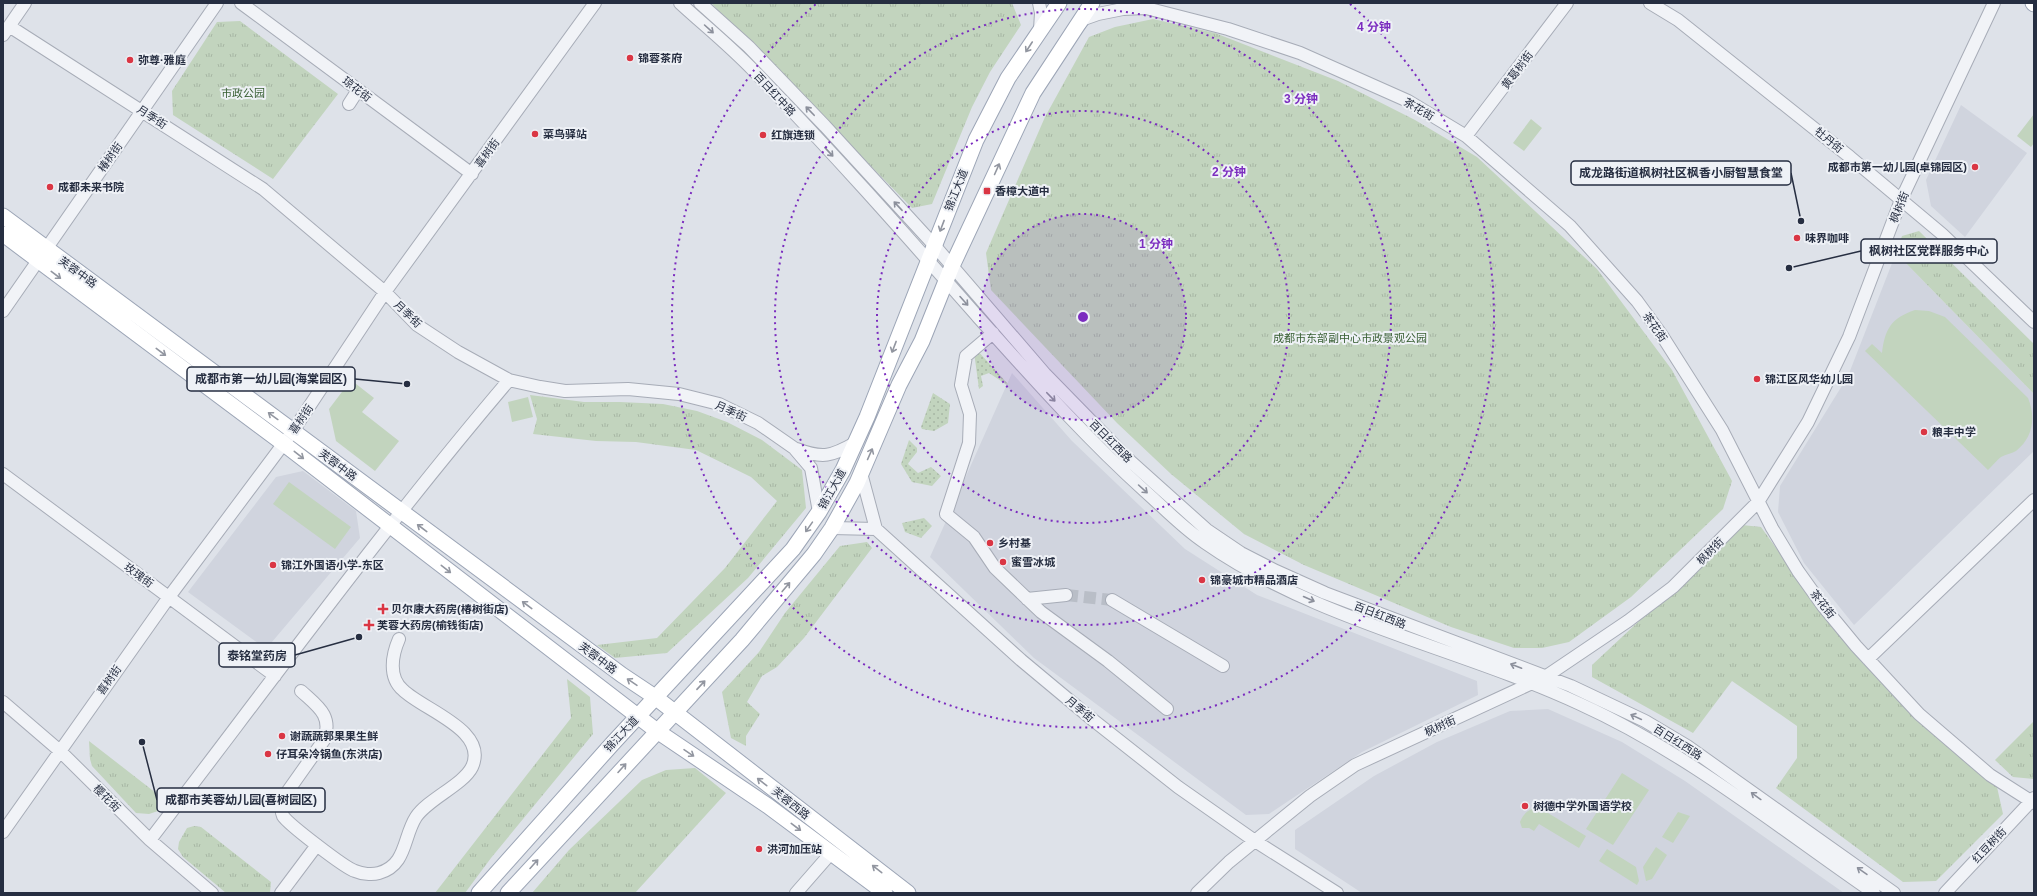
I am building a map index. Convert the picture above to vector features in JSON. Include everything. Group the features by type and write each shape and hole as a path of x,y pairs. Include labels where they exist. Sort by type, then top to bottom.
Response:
{"main road":[{"name":"锦江大道","path":"479,893 655,697 794,549 819,512 843,470 855,442 976,140 1008,78 1059,3"},
{"name":"锦江大道","path":"508,893 742,640 814,554 832,528 861,473 899,385 922,341 952,266 1033,93 1092,3"},
{"name":"芙蓉中路","path":"3,216 42,255 284,444 657,731"},
{"name":"芙蓉中路","path":"3,234 42,255 293,431 615,670 655,697 674,713"},
{"name":"芙蓉西路","path":"674,713 908,893"},
{"name":"芙蓉西路","path":"657,731 768,806 885,893"}],"street":[{"path":"6,31 25,3"},
{"name":"椿树街","path":"3,310 217,3"},
{"name":"琼花街","path":"241,3 472,174"},
{"name":"喜树街","path":"3,832 169,597 284,444 386,292 595,3"},
{"name":"百日红中路","path":"680,3 750,67 878,203 928,262"},
{"name":"百日红中路","path":"700,3 749,47 934,245"},
{"path":"1039,3 1041,13 1040,29"},
{"name":"黄葛树街","path":"1466,136 1567,3"},
{"name":"牡丹街","path":"1650,3 1684,25 1850,157 1942,234 2034,322"},
{"name":"枫树街","path":"1197,893 1229,862 1310,796 1355,765 1545,677 1628,621 1673,587 1758,502 1808,422 1849,337 1901,200 1994,3"},
{"name":"茶花街","path":"1076,28 1084,19 1098,14 1143,6 1228,29 1300,53 1408,101 1466,136 1570,226 1637,301 1661,334 1722,430 1758,502 1798,571 1823,606 1868,659 1919,714 1990,775 2033,801"},
{"name":"月季街","path":"6,31 142,110 263,189 386,292 417,325 458,352 509,380 565,391 628,389 686,396 719,404 758,423 794,448 812,468 819,512"},
{"path":"349,104 358,90"},
{"name":"百日红西路","path":"934,245 1045,374 1130,461 1207,530 1255,560 1325,593 1583,692 1645,721 1687,746 1894,893"},
{"name":"百日红西路","path":"928,262 1036,382 1122,470 1200,539 1235,563 1271,582 1320,604 1471,662 1532,682 1584,705 1680,757 1874,893"},
{"path":"993,333 966,356 961,385 970,414 969,443 946,514 974,537 996,568 1041,612 1108,662 1167,709"},
{"path":"150,840 390,526 453,446 509,380"},
{"path":"794,448 813,456 826,456 840,452 855,442"},
{"path":"832,528 876,529 861,473"},
{"name":"玫瑰街","path":"3,474 275,676"},
{"path":"1868,659 2034,500"},
{"name":"月季街","path":"876,529 1021,660 1092,720 1178,787 1255,841 1337,893"},
{"path":"1027,599 1066,595"},
{"path":"1112,600 1222,666"},
{"path":"300,691 320,708 325,716 326,732 324,740 283,798 283,816 317,845 355,871 367,874 379,873 390,868 399,859 416,817 466,775 472,767 474,759 474,750 466,734 402,690 392,665 394,652 399,639"},
{"name":"樱花街","path":"3,702 60,751 150,840 212,893"},
{"name":"红豆树街","path":"1945,893 2033,801"},
{"path":"280,893 317,845"},
{"path":"796,893 831,853"}],"shaded area":[{"name":"成都市第一幼儿园(卓锦园区)","path":"1961,105 2027,153 1965,237 1931,206 1926,180"},
{"name":"粮丰中学","path":"1896,253 2034,394 2034,451 1854,625 1804,563 1778,512 1780,486 1848,376"},
{"path":"1012,373 1072,441 1185,549 1257,595 1477,681 1478,695 1362,752 1269,814 1246,815 1034,658 930,557"},
{"name":"锦江外国语小学-东区","path":"303,471 356,511 360,538 266,649 188,592 276,477"},
{"name":"树德中学外国语学校","path":"1548,709 1622,742 1685,781 1844,893 1362,893 1295,849 1295,830 1374,776 1437,742 1510,711"}],"green space":[{"path":"711,3 1012,3 1021,25 990,72 972,107 932,204 912,208"},
{"name":"成都市东部副中心市政景观公园","path":"1153,19 1215,33 1338,81 1415,120 1477,157 1597,269 1672,370 1732,481 1723,509 1631,597 1569,642 1542,648 1514,648 1451,627 1304,565 1244,534 1171,474 1117,423 991,290 986,253 1045,117 1089,37 1115,27"},
{"name":"市政公园","path":"240,21 338,94 273,179 173,115 172,91 217,22"},
{"path":"2034,114 2034,143 2031,147 2017,136"},
{"path":"1531,119 1542,128 1524,151 1513,143"},
{"path":"1919,231 2034,344 2034,394 1896,253 1902,236"},
{"path":"1915,310 1929,311 1945,317 2028,398 2032,412 2032,420 2026,440 2016,451 2001,457 1988,470 1865,351 1872,344 1882,353 1887,331 1900,317"},
{"path":"976,349 1008,384 1007,385 989,373 981,376 983,386 979,389 974,352"},
{"path":"351,380 374,398 362,412 399,441 375,471 336,441 329,409"},
{"path":"933,393 950,404 948,423 934,431 922,429 921,427"},
{"path":"530,395 584,402 663,404 697,411 727,422 762,440 802,470 806,508 748,578 667,653 615,658 597,645 657,638 725,568 777,501 751,477 696,450 636,442 596,441 533,434 537,419"},
{"path":"528,397 533,417 512,422 508,402"},
{"path":"909,440 917,448 917,452 908,464 918,473 931,467 941,476 932,486 912,482 901,464"},
{"path":"289,482 351,527 335,549 273,504"},
{"path":"924,518 932,526 921,538 905,532 902,523"},
{"path":"1742,525 1761,527 1825,616 1903,705 1997,787 2003,814 1936,881 1903,882 1776,788 1797,758 1797,726 1732,681 1693,733 1592,677 1592,665"},
{"path":"867,542 872,548 804,638 777,667 762,676 747,702 760,714 746,736 746,746 731,738 722,692 759,652 785,613 840,546"},
{"path":"567,679 590,697 593,734 491,858 465,893 435,893 571,718"},
{"path":"2034,721 2034,779 2013,777 1995,760"},
{"path":"89,741 165,800 158,811 149,814 136,813 92,766"},
{"path":"695,768 726,793 635,893 532,893 569,850 642,780 666,770"},
{"path":"1622,773 1649,790 1613,845 1586,829"},
{"path":"1534,808 1543,810 1586,836 1579,848 1539,824 1534,831 1529,828 1522,828 1520,822 1522,817"},
{"path":"1678,812 1690,816 1673,843 1662,837"},
{"path":"194,826 201,827 271,882 270,893 226,893 183,857 178,849 179,842 187,828"},
{"path":"1656,847 1667,855 1652,879 1646,881 1643,867"},
{"path":"1607,849 1636,867 1639,881 1637,885 1599,861"}],"tunnel":[{"path":"1066,595 1112,600"}],"place":[{"name":"锦蓉茶府","path":"630,58"},
{"name":"弥尊·雅庭","path":"130,60"},
{"name":"菜鸟驿站","path":"535,134"},
{"name":"红旗连锁","path":"763,135"},
{"name":"成都市第一幼儿园(卓锦园区)","path":"1975,167"},
{"name":"成都未来书院","path":"50,187"},
{"name":"香樟大道中","path":"987,191"},
{"name":"成龙路街道枫树社区枫香小厨智慧食堂","path":"1801,221"},
{"name":"味界咖啡","path":"1797,238"},
{"name":"枫树社区党群服务中心","path":"1789,268"},
{"name":"锦江区风华幼儿园","path":"1757,379"},
{"name":"成都市第一幼儿园(海棠园区)","path":"407,384"},
{"name":"粮丰中学","path":"1924,432"},
{"name":"乡村基","path":"990,543"},
{"name":"蜜雪冰城","path":"1003,562"},
{"name":"锦江外国语小学-东区","path":"273,565"},
{"name":"锦豪城市精品酒店","path":"1202,580"},
{"name":"贝尔康大药房(椿树街店)","path":"383,609"},
{"name":"芙蓉大药房(榆钱街店)","path":"369,625"},
{"name":"泰铭堂药房","path":"359,637"},
{"name":"谢蔬蔬郭果果生鲜","path":"282,736"},
{"name":"成都市芙蓉幼儿园(喜树园区)","path":"142,742"},
{"name":"仔耳朵冷锅鱼(东洪店)","path":"268,754"},
{"name":"树德中学外国语学校","path":"1525,806"},
{"name":"洪河加压站","path":"759,849"}]}
